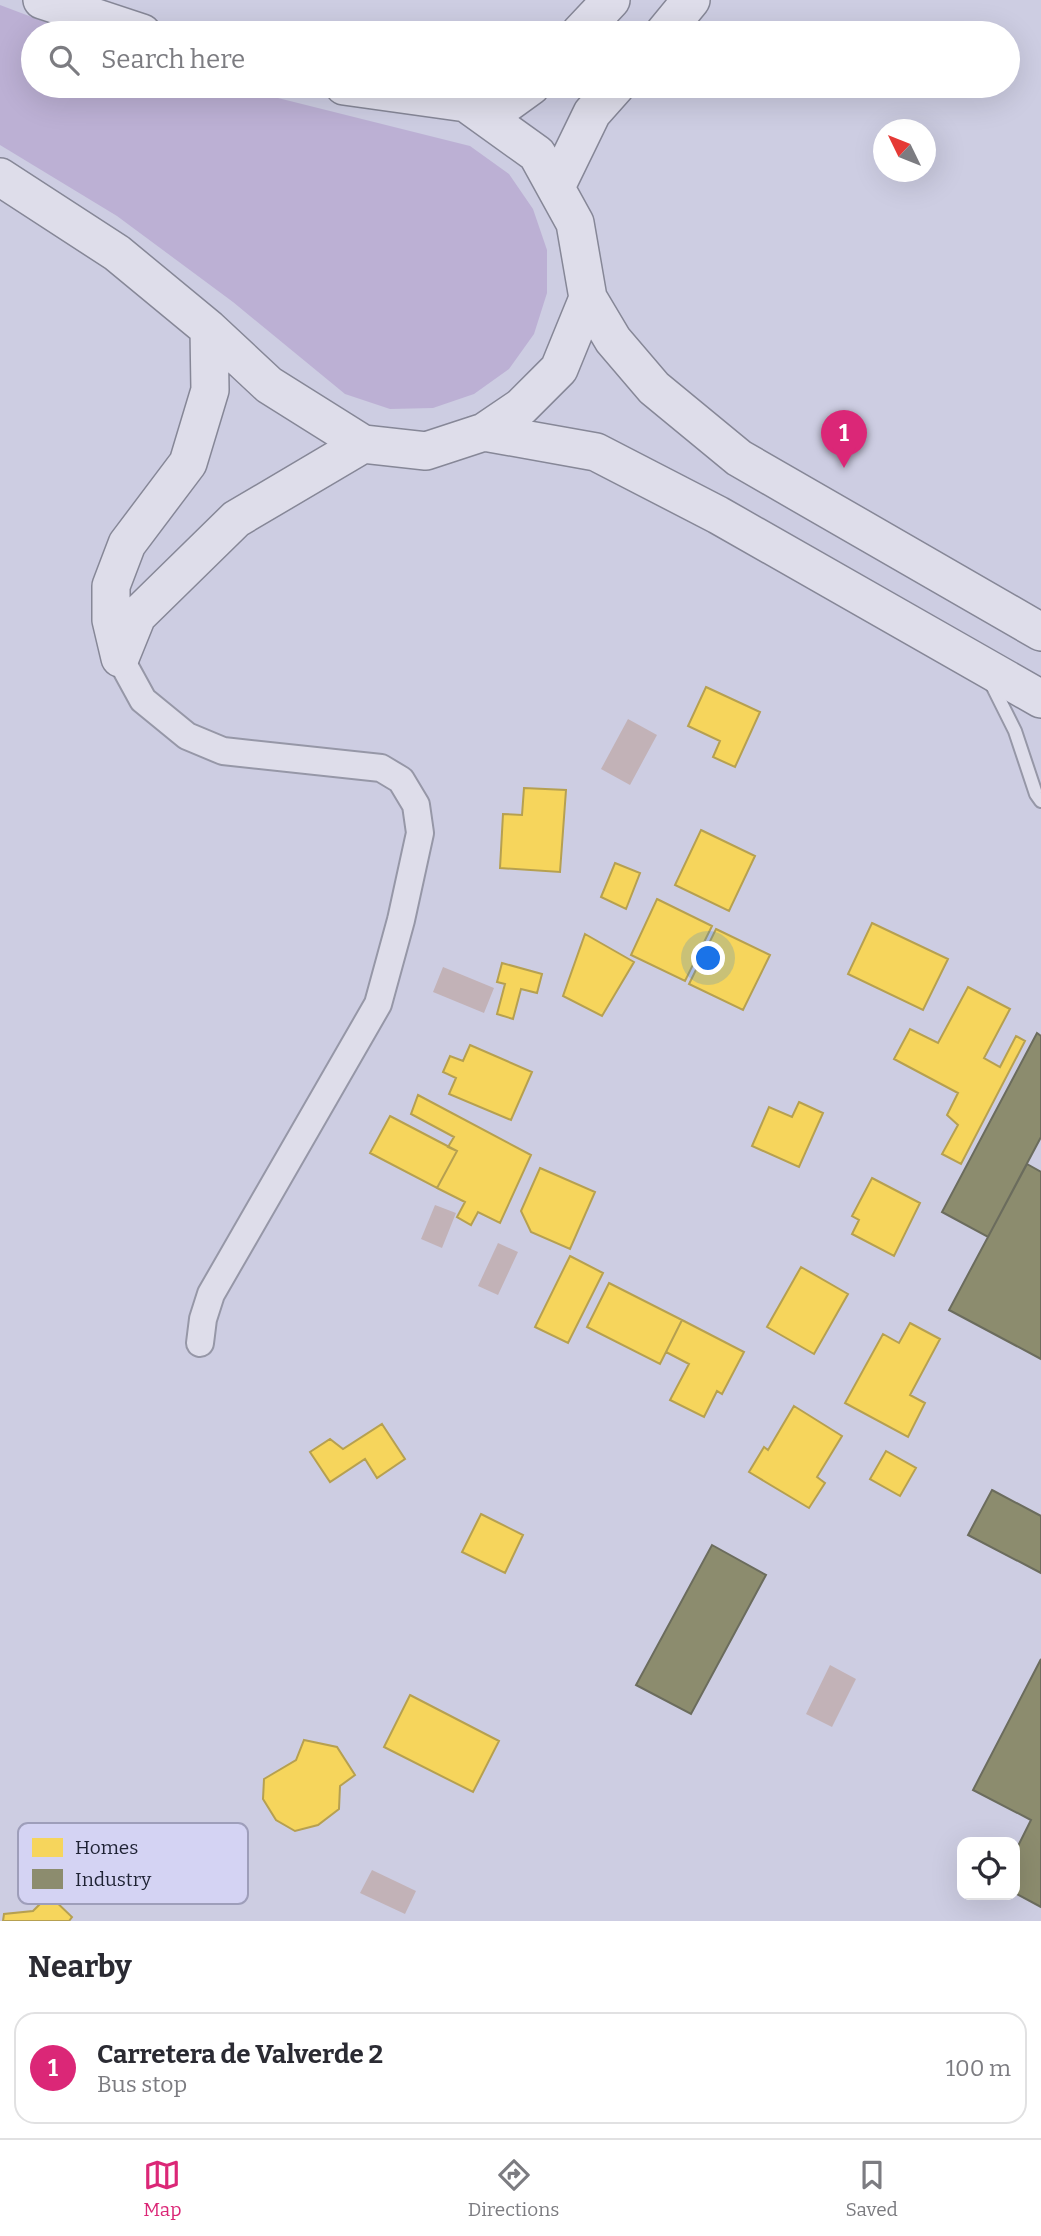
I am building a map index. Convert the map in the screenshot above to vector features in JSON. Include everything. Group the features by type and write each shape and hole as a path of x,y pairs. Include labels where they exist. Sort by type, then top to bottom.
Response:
{"street":[{"path":"43,0 106,21"},
{"path":"591,21 611,0"},
{"path":"674,21 691,0"},
{"path":"430,98 466,103 537,154 575,223 589,298 613,340 654,388 739,458 1041,632"},
{"path":"487,118 514,98"},
{"path":"556,187 592,113 605,98"},
{"path":"0,177 117,253 209,329 269,385 363,444 426,451 484,432 521,407 559,369 589,298"},
{"path":"200,1343 203,1318 211,1294 378,1004 401,920 420,833 416,806 401,780 380,768 223,751 187,736 143,700 120,658 111,620 111,586 127,544 188,463 209,390 209,329"},
{"path":"484,432 596,452 719,515 1041,699"},
{"path":"120,658 137,616 236,519 363,444"}],"lane":[{"path":"982,664 1015,731 1036,794 1041,801"}],"shaded area":[{"path":"0,5 42,21 21,21 21,98 278,98 470,146 509,174 533,209 547,250 547,293 534,334 509,369 474,394 433,408 390,409 345,394 233,302 117,216 0,145"},
{"path":"628,719 657,735 630,785 601,769"},
{"path":"443,967 494,988 484,1013 433,992"},
{"path":"435,1205 456,1213 442,1248 421,1239"},
{"path":"498,1243 518,1252 498,1295 478,1286"},
{"path":"830,1665 856,1679 832,1727 806,1714"},
{"path":"372,1870 416,1891 405,1914 360,1893"}],"building: Homes":[{"path":"706,687 760,712 735,767 713,757 720,741 688,726"},
{"path":"524,788 566,790 560,872 500,868 503,814 522,815"},
{"path":"701,830 755,856 729,911 675,885"},
{"path":"615,863 640,873 626,909 601,897"},
{"path":"657,899 712,926 685,981 631,955"},
{"path":"872,923 948,959 923,1010 848,974"},
{"path":"716,929 770,955 743,1010 689,984"},
{"path":"585,934 634,962 602,1016 563,996"},
{"path":"502,963 542,974 537,993 521,989 513,1019 497,1014 505,984 497,982"},
{"path":"968,987 1010,1009 984,1058 1000,1067 1016,1036 1025,1041 961,1164 942,1154 958,1125 947,1115 958,1093 894,1059 910,1029 938,1043"},
{"path":"470,1045 532,1072 511,1120 449,1094 456,1078 443,1072 450,1056 463,1061"},
{"path":"418,1095 531,1155 500,1223 478,1212 471,1225 457,1217 465,1202 437,1188 457,1151 448,1147 454,1137 411,1114"},
{"path":"799,1102 823,1113 799,1167 752,1146 769,1107 792,1117"},
{"path":"390,1116 457,1151 437,1188 370,1153"},
{"path":"540,1168 595,1192 570,1249 531,1232 521,1211"},
{"path":"872,1178 920,1203 894,1256 852,1234 859,1220 852,1216"},
{"path":"570,1256 603,1273 568,1343 535,1327"},
{"path":"801,1267 848,1294 814,1354 767,1327"},
{"path":"609,1283 682,1320 660,1364 587,1327"},
{"path":"682,1320 744,1352 722,1394 717,1391 704,1417 670,1400 689,1364 666,1352"},
{"path":"910,1323 940,1339 910,1395 925,1403 908,1437 845,1403 883,1334 899,1343"},
{"path":"794,1406 842,1436 817,1477 825,1483 809,1508 749,1472 764,1447 768,1450"},
{"path":"382,1424 405,1459 377,1478 365,1459 330,1482 310,1452 330,1439 343,1449"},
{"path":"886,1451 916,1468 900,1496 870,1479"},
{"path":"481,1514 523,1535 505,1573 462,1552"},
{"path":"410,1695 499,1741 473,1792 384,1747"},
{"path":"304,1740 337,1747 355,1775 340,1786 339,1809 318,1825 295,1831 276,1820 263,1799 264,1779 296,1760"},
{"path":"40,1904 58,1904 72,1917 69,1921 3,1921 4,1914 33,1911"}],"building: Industry":[{"path":"1037,1033 1041,1036 1041,1137 988,1237 942,1212"},
{"path":"1027,1164 1041,1172 1041,1359 949,1310"},
{"path":"992,1490 1041,1516 1041,1573 968,1535"},
{"path":"712,1545 766,1575 691,1714 636,1685"},
{"path":"1041,1659 1041,1907 1020,1896 1020,1842 1031,1820 973,1790"}],"place":[{"name":"Carretera de Valverde 2","path":"844,468"}]}
